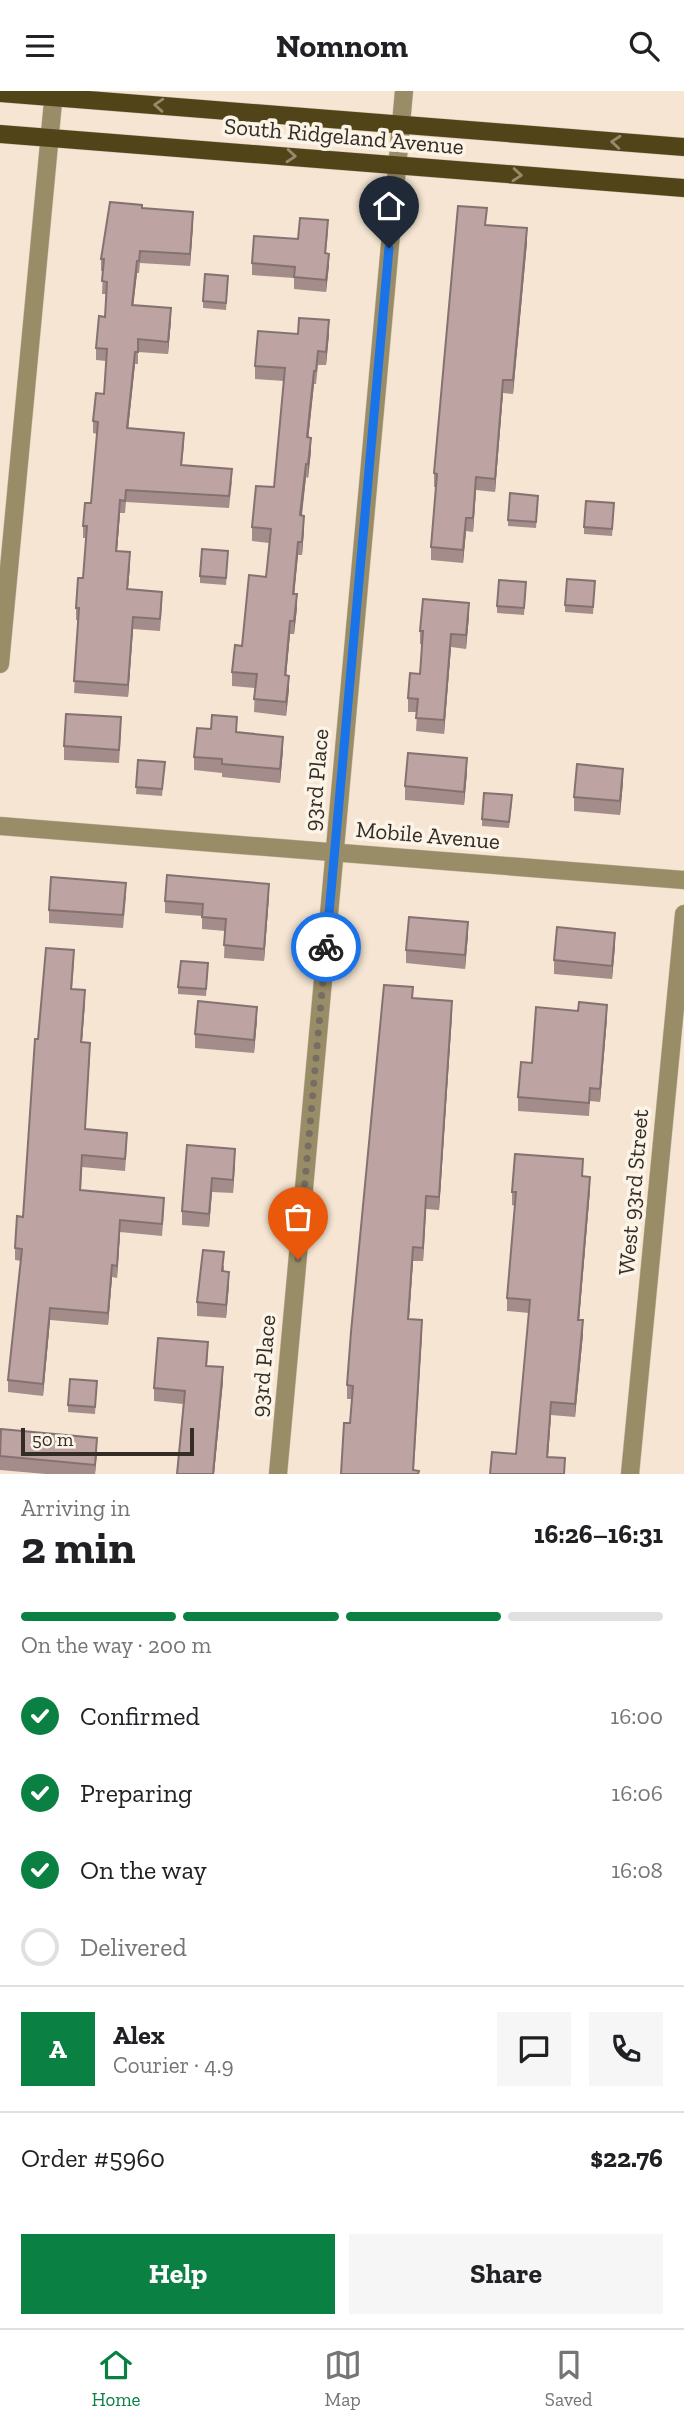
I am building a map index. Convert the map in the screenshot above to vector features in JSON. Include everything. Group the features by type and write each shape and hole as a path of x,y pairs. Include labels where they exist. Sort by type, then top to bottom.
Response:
{"main road":[{"name":"South Ridgeland Avenue","path":"0,93 54,95 684,147"},
{"name":"South Ridgeland Avenue","path":"0,134 684,188"}],"street":[{"name":"93rd Place","path":"278,1474 404,91"},
{"path":"0,664 54,95"},
{"name":"Mobile Avenue","path":"0,826 684,880"},
{"name":"West 93rd Street","path":"630,1474 684,914"}],"building":[{"path":"110,202 142,205 142,208 193,212 190,254 140,251 132,305 171,308 168,342 138,339 127,428 184,433 181,465 232,469 229,496 126,490 125,501 120,500 116,551 130,552 127,589 162,592 160,619 133,617 128,685 74,681 79,608 76,608 78,578 83,578 87,526 83,526 85,503 91,503 98,422 93,421 96,393 104,394 107,349 96,348 99,316 105,317 107,282 102,281 104,259 101,259"},
{"path":"458,206 487,208 485,225 527,228 513,380 503,380 495,479 476,477 473,518 466,518 463,550 431,547 437,474 434,473"},
{"path":"300,218 328,220 325,253 329,254 326,280 294,277 295,267 252,263 254,236 298,239"},
{"path":"205,274 228,276 226,303 203,301"},
{"path":"299,318 329,320 326,352 318,351 314,371 307,437 311,438 300,515 304,516 302,542 298,542 293,594 297,594 294,621 290,621 285,675 289,676 286,702 254,699 257,674 232,672 235,645 242,646 249,575 266,577 271,529 252,527 256,486 274,487 285,368 255,366 258,331 298,334"},
{"path":"510,493 538,496 536,522 508,520"},
{"path":"586,501 614,503 612,529 584,527"},
{"path":"202,549 228,551 226,578 200,576"},
{"path":"567,579 595,581 593,607 565,605"},
{"path":"499,580 526,582 524,608 497,606"},
{"path":"423,599 469,603 466,635 451,634 444,720 416,718 418,699 408,698 410,673 420,674"},
{"path":"66,714 121,717 119,750 64,746"},
{"path":"212,715 237,717 236,732 283,737 280,769 222,764 222,759 194,757 197,728 211,729"},
{"path":"408,753 467,758 464,792 405,786"},
{"path":"138,760 165,762 162,789 136,787"},
{"path":"577,764 623,769 620,801 574,797"},
{"path":"484,793 512,795 509,822 482,819"},
{"path":"167,875 269,884 264,949 224,945 226,919 202,917 203,904 165,901"},
{"path":"51,877 126,883 123,915 49,910"},
{"path":"409,917 468,922 465,955 406,950"},
{"path":"557,927 615,933 612,966 554,960"},
{"path":"46,948 74,950 71,989 85,990 81,1042 90,1043 85,1129 127,1133 125,1159 82,1155 80,1190 164,1198 162,1224 120,1220 117,1266 112,1265 108,1313 50,1308 43,1384 8,1380 22,1249 15,1248 17,1216 23,1217 35,1039 38,1039"},
{"path":"181,961 208,963 206,989 178,987"},
{"path":"384,985 413,987 412,998 452,1001 439,1197 426,1196 423,1248 413,1247 408,1319 422,1320 413,1470 419,1471 418,1474 341,1474 344,1423 350,1423 353,1386 347,1385 351,1332"},
{"path":"198,1001 257,1007 254,1040 195,1034"},
{"path":"579,1002 607,1005 600,1089 590,1088 589,1103 518,1097 521,1062 532,1063 536,1007 578,1011"},
{"path":"187,1145 235,1149 233,1180 212,1178 209,1214 182,1211"},
{"path":"515,1154 583,1159 582,1176 590,1177 578,1320 583,1320 575,1404 551,1402 547,1457 565,1458 564,1474 490,1474 492,1452 516,1454 530,1300 507,1298 516,1192 512,1192"},
{"path":"203,1250 224,1252 222,1271 229,1272 226,1305 197,1302"},
{"path":"158,1338 208,1342 206,1366 223,1367 213,1474 177,1474 185,1391 154,1388"},
{"path":"70,1379 97,1381 95,1407 68,1405"},
{"path":"1,1429 97,1438 95,1465 0,1456"}],"way so far":[{"path":"298,1259 326,947"}],"route":[{"path":"326,947 389,248"}]}
